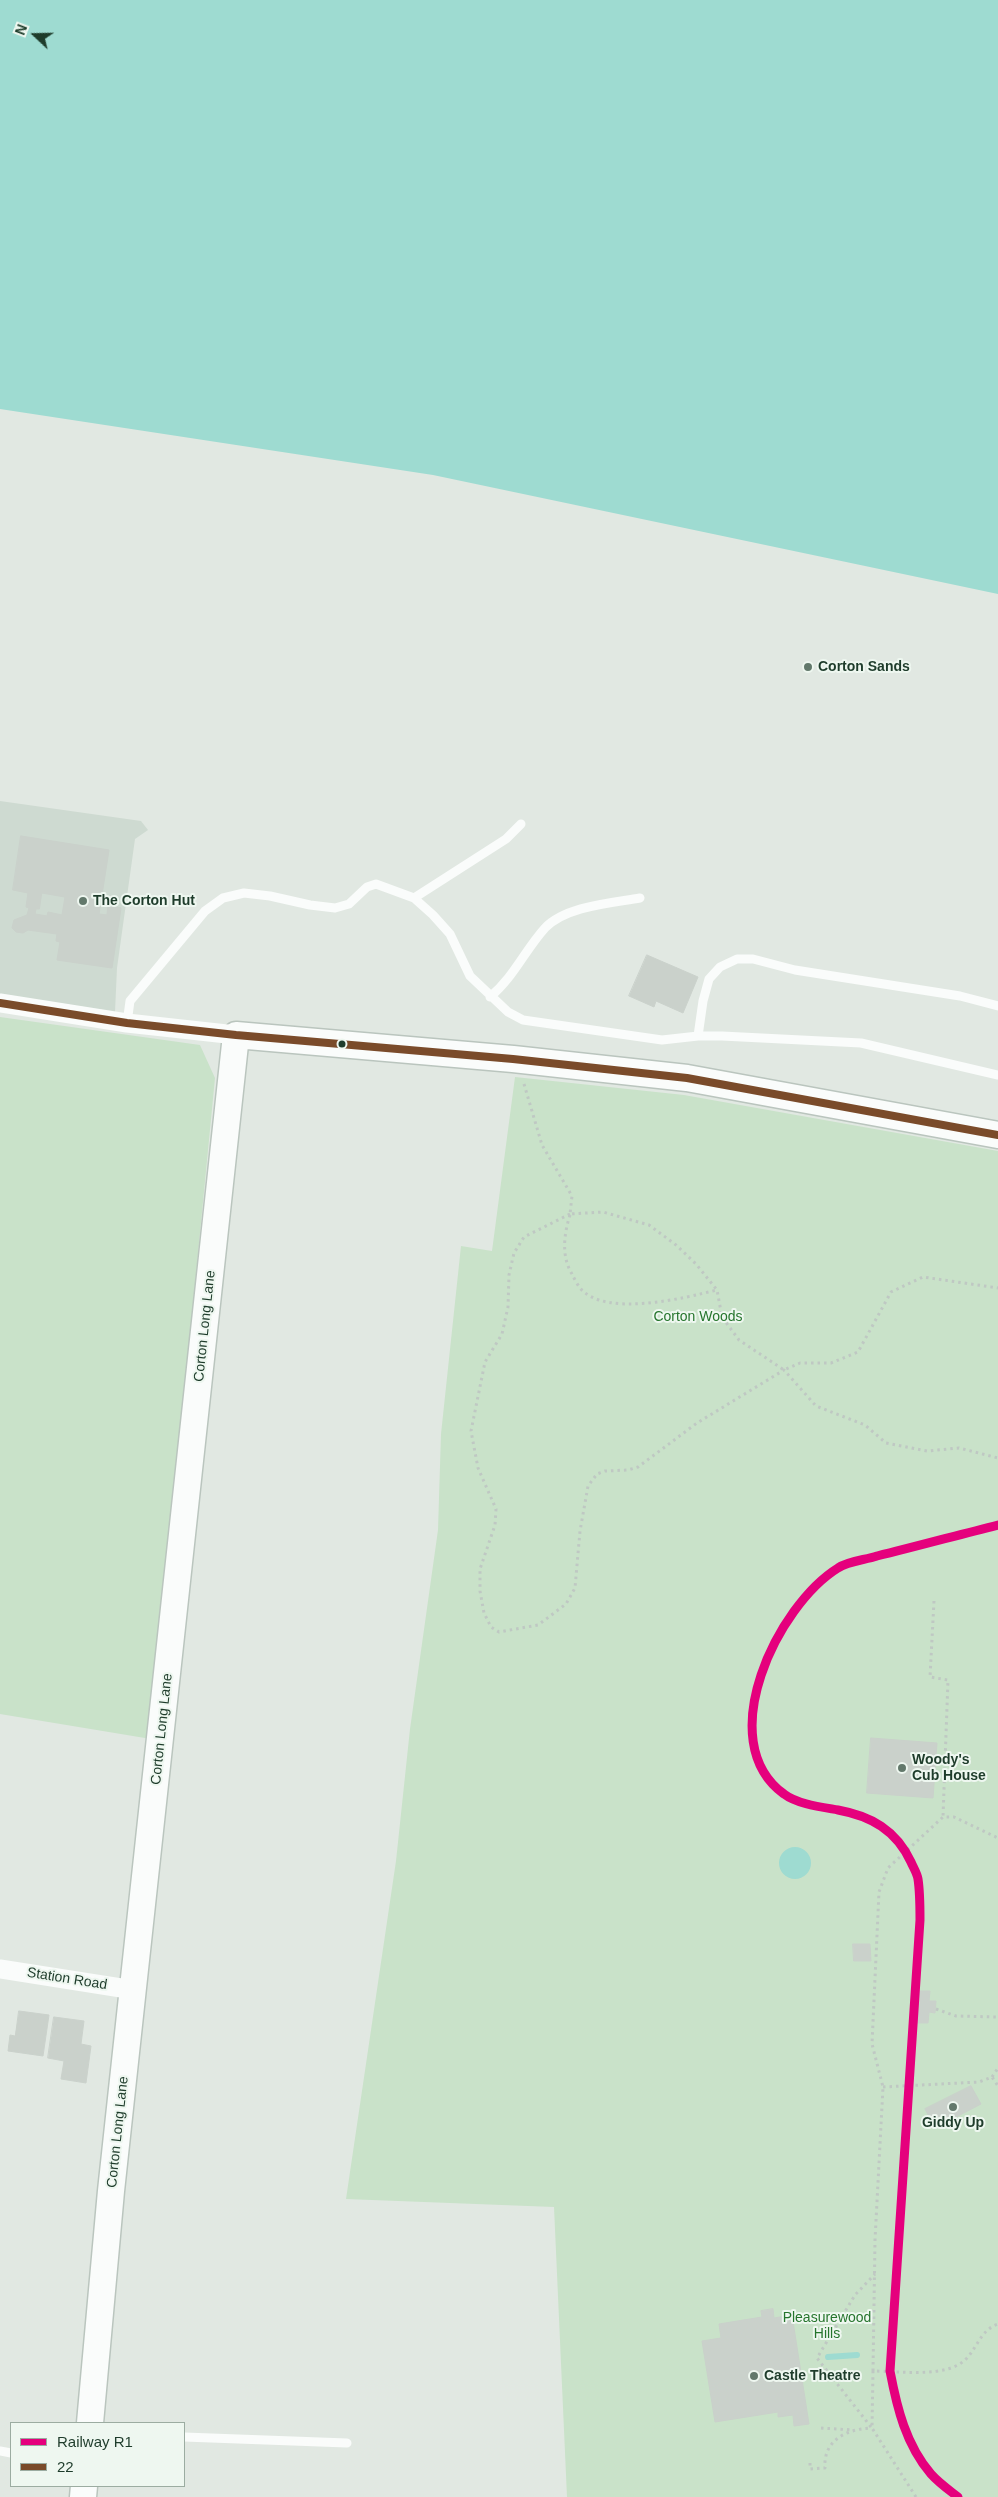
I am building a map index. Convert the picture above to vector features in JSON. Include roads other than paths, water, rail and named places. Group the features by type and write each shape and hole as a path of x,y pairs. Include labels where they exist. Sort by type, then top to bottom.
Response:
{"main road":[{"path":"236,1035 513,1059 688,1078 998,1135"},
{"name":"Corton Long Lane","path":"90,2422 111,2191 236,1035"}],"street":[{"path":"0,1004 127,1023 236,1035"},
{"name":"Station Road","path":"0,1969 134,1990"}],"lane":[{"path":"414,898 506,839 520,824"},
{"path":"127,1023 130,1001 204,911 223,898 244,893 335,908 349,904 366,887 376,884 414,898 450,934 470,976 508,1012 523,1020 662,1040 698,1036 861,1043 998,1075"},
{"path":"490,997 504,985 546,927 575,910 640,898"},
{"path":"698,1036 703,1001 709,979 720,967 737,959 753,959 795,970 960,996 998,1006"},
{"path":"185,2437 347,2443"}],"water":[{"path":"0,0 998,0 998,594 433,475 0,409"},
{"path":"795,1847 806,1852 811,1863 806,1874 795,1879 784,1874 779,1863 784,1852"}],"waterway":[{"path":"828,2357 857,2355"}],"rail line":[{"name":"R1","path":"958,2497 931,2474 915,2451 899,2412 890,2371 920,1920 920,1894 917,1877 911,1862 898,1841 881,1826 861,1816 802,1803 784,1794 763,1771 753,1742 753,1709 761,1675 775,1642 794,1611 815,1586 838,1568 852,1562 998,1525"}],"place":[{"name":"Corton Sands","path":"808,667"},
{"name":"The Corton Hut","path":"83,901"},
{"name":"Woody's Cub House","path":"902,1768"},
{"name":"Giddy Up","path":"953,2107"},
{"name":"Castle Theatre","path":"754,2376"}],"park label":[{"name":"Corton Woods","path":"698,1317"},
{"name":"Pleasurewood Hills","path":"827,2326"}]}
